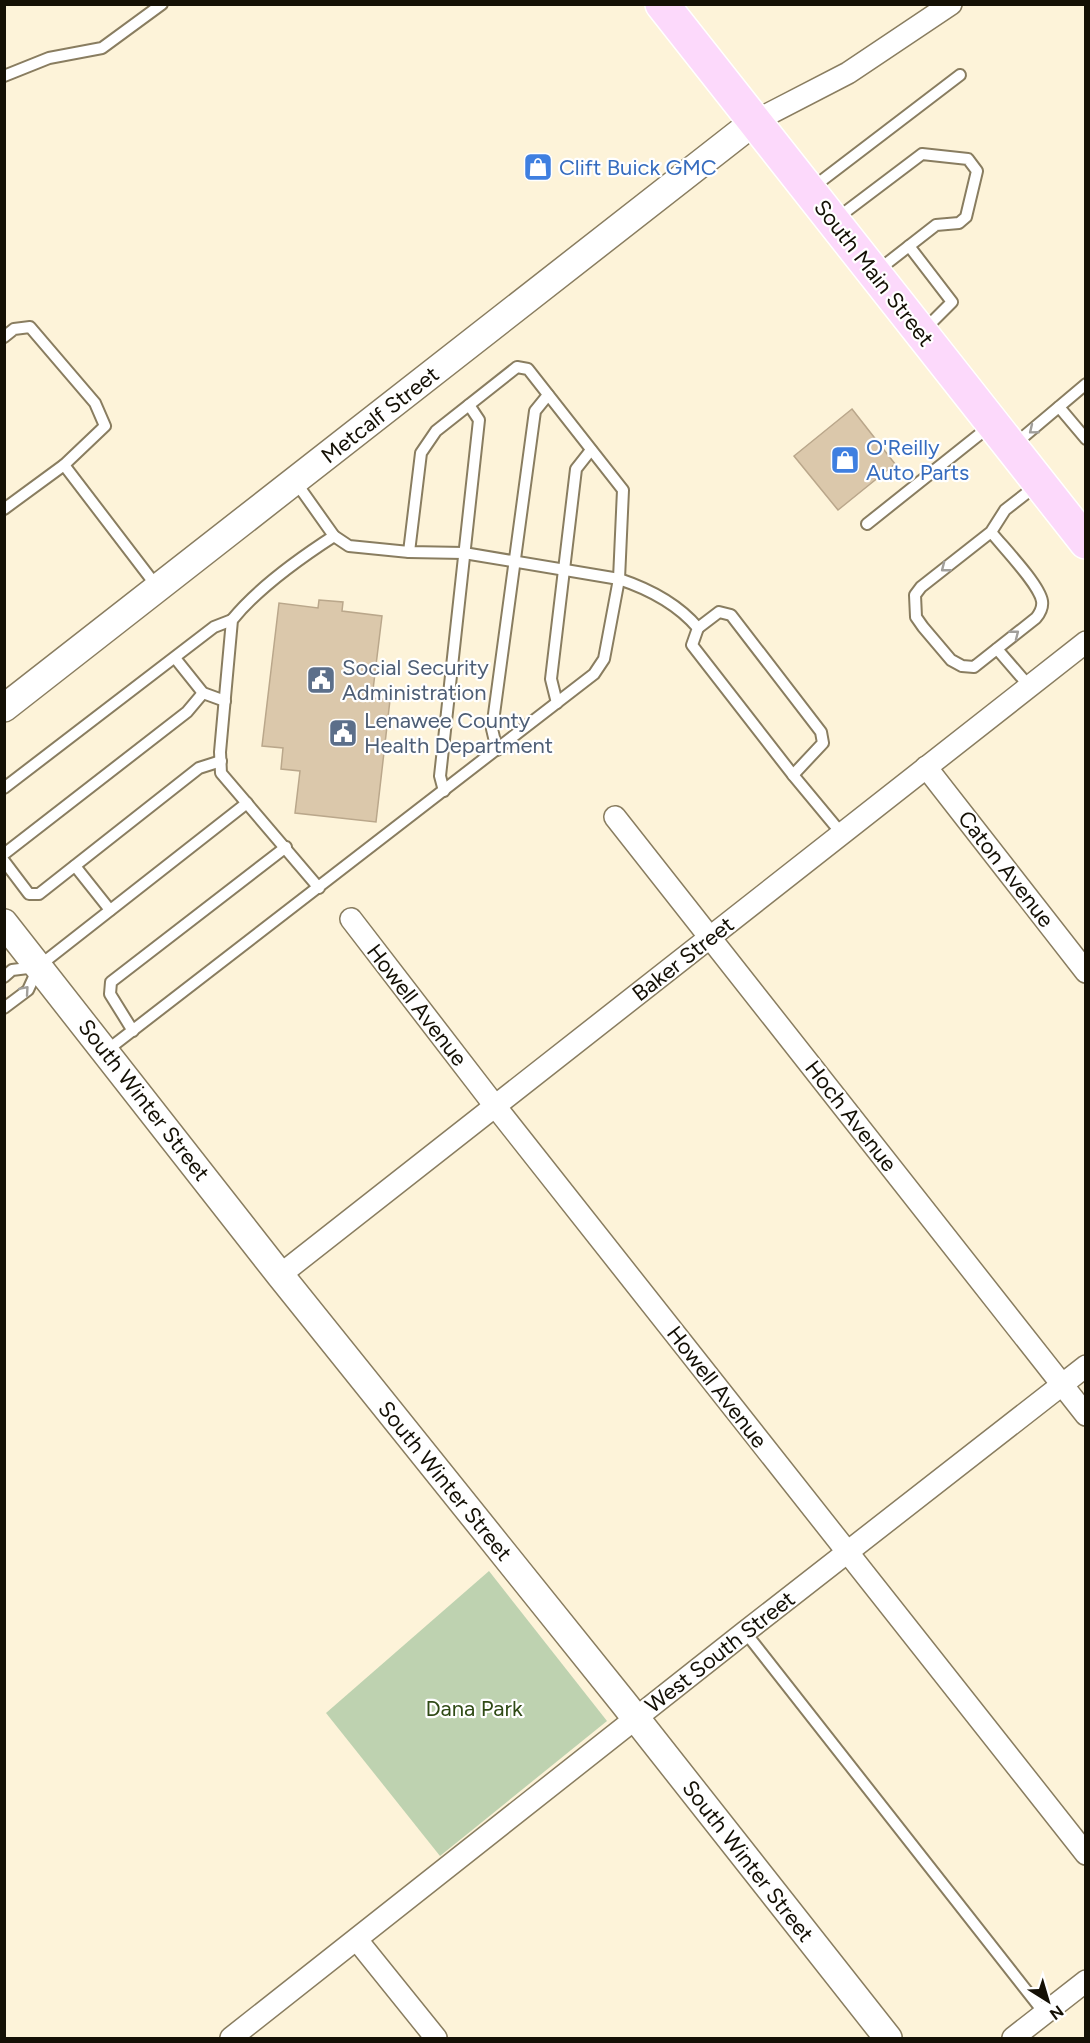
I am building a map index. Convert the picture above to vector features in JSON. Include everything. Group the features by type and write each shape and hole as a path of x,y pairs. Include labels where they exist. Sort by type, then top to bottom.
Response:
{"main road":[{"name":"South Main Street","path":"662,4 1084,538"}],"street":[{"path":"755,121 848,73 951,4"},
{"name":"Metcalf Street","path":"4,708 755,121"},
{"name":"Baker Street","path":"280,1275 1086,642"},
{"name":"Caton Avenue","path":"926,767 1086,972"},
{"name":"Hoch Avenue","path":"615,818 1086,1415"},
{"name":"Howell Avenue","path":"351,919 495,1106 1086,1854"},
{"name":"South Winter Street","path":"4,922 280,1275 888,2038"},
{"name":"West South Street","path":"231,2038 1086,1366"},
{"path":"357,1940 436,2038"},
{"path":"1013,2038 1086,1981"}],"lane":[{"path":"4,76 49,58 102,48 162,4"},
{"path":"809,190 960,75"},
{"path":"833,221 922,154 968,159 977,171 966,217 960,223 936,225 874,273"},
{"path":"909,246 952,302 921,333"},
{"path":"4,337 14,329 30,327 95,403 105,426 64,465 4,509"},
{"path":"106,1051 594,674 604,659 618,579 623,490 528,369 517,367 436,431 422,453 409,552"},
{"path":"867,524 1002,436 1059,407 1086,384"},
{"path":"497,750 492,729 535,411 548,395"},
{"path":"444,791 440,776 478,420 469,405"},
{"path":"1059,407 1086,439"},
{"path":"557,703 551,679 576,469 591,450"},
{"path":"64,465 158,588"},
{"path":"295,481 334,536 349,546 409,552 464,553 618,579 664,598 689,617 698,628"},
{"path":"991,532 1037,590 1043,602 1036,618 974,667 962,666 951,660 916,617 915,595 921,587 991,532 1005,510 1039,483"},
{"path":"4,788 214,627 232,620 245,604 315,548 334,536"},
{"path":"793,775 823,743 821,732 731,615 719,612 698,628 692,645 793,775 842,834"},
{"path":"232,620 221,773 319,888"},
{"path":"997,648 1029,686"},
{"path":"175,657 202,693 225,701"},
{"path":"4,854 187,712 202,693"},
{"path":"4,861 29,894 39,894 200,768 221,761"},
{"path":"4,1008 28,990 39,966 247,802"},
{"path":"134,1031 110,994 111,982 286,848"},
{"path":"75,866 110,910"},
{"path":"4,977 12,970 39,966"},
{"path":"745,1632 1045,2013"}],"green space":[{"name":"Dana Park","path":"489,1571 607,1721 440,1856 326,1713"}],"building":[{"name":"O'Reilly Auto Parts","path":"852,409 895,464 838,510 794,456"},
{"path":"319,600 343,602 342,611 382,616 372,698 390,700 376,822 295,813 300,771 281,769 283,748 262,746 279,603 318,608"}],"place":[{"name":"Clift Buick GMC","path":"538,167"},
{"name":"O'Reilly Auto Parts","path":"845,460"},
{"name":"Social Security Administration","path":"321,680"},
{"name":"Lenawee County Health Department","path":"343,733"}]}
